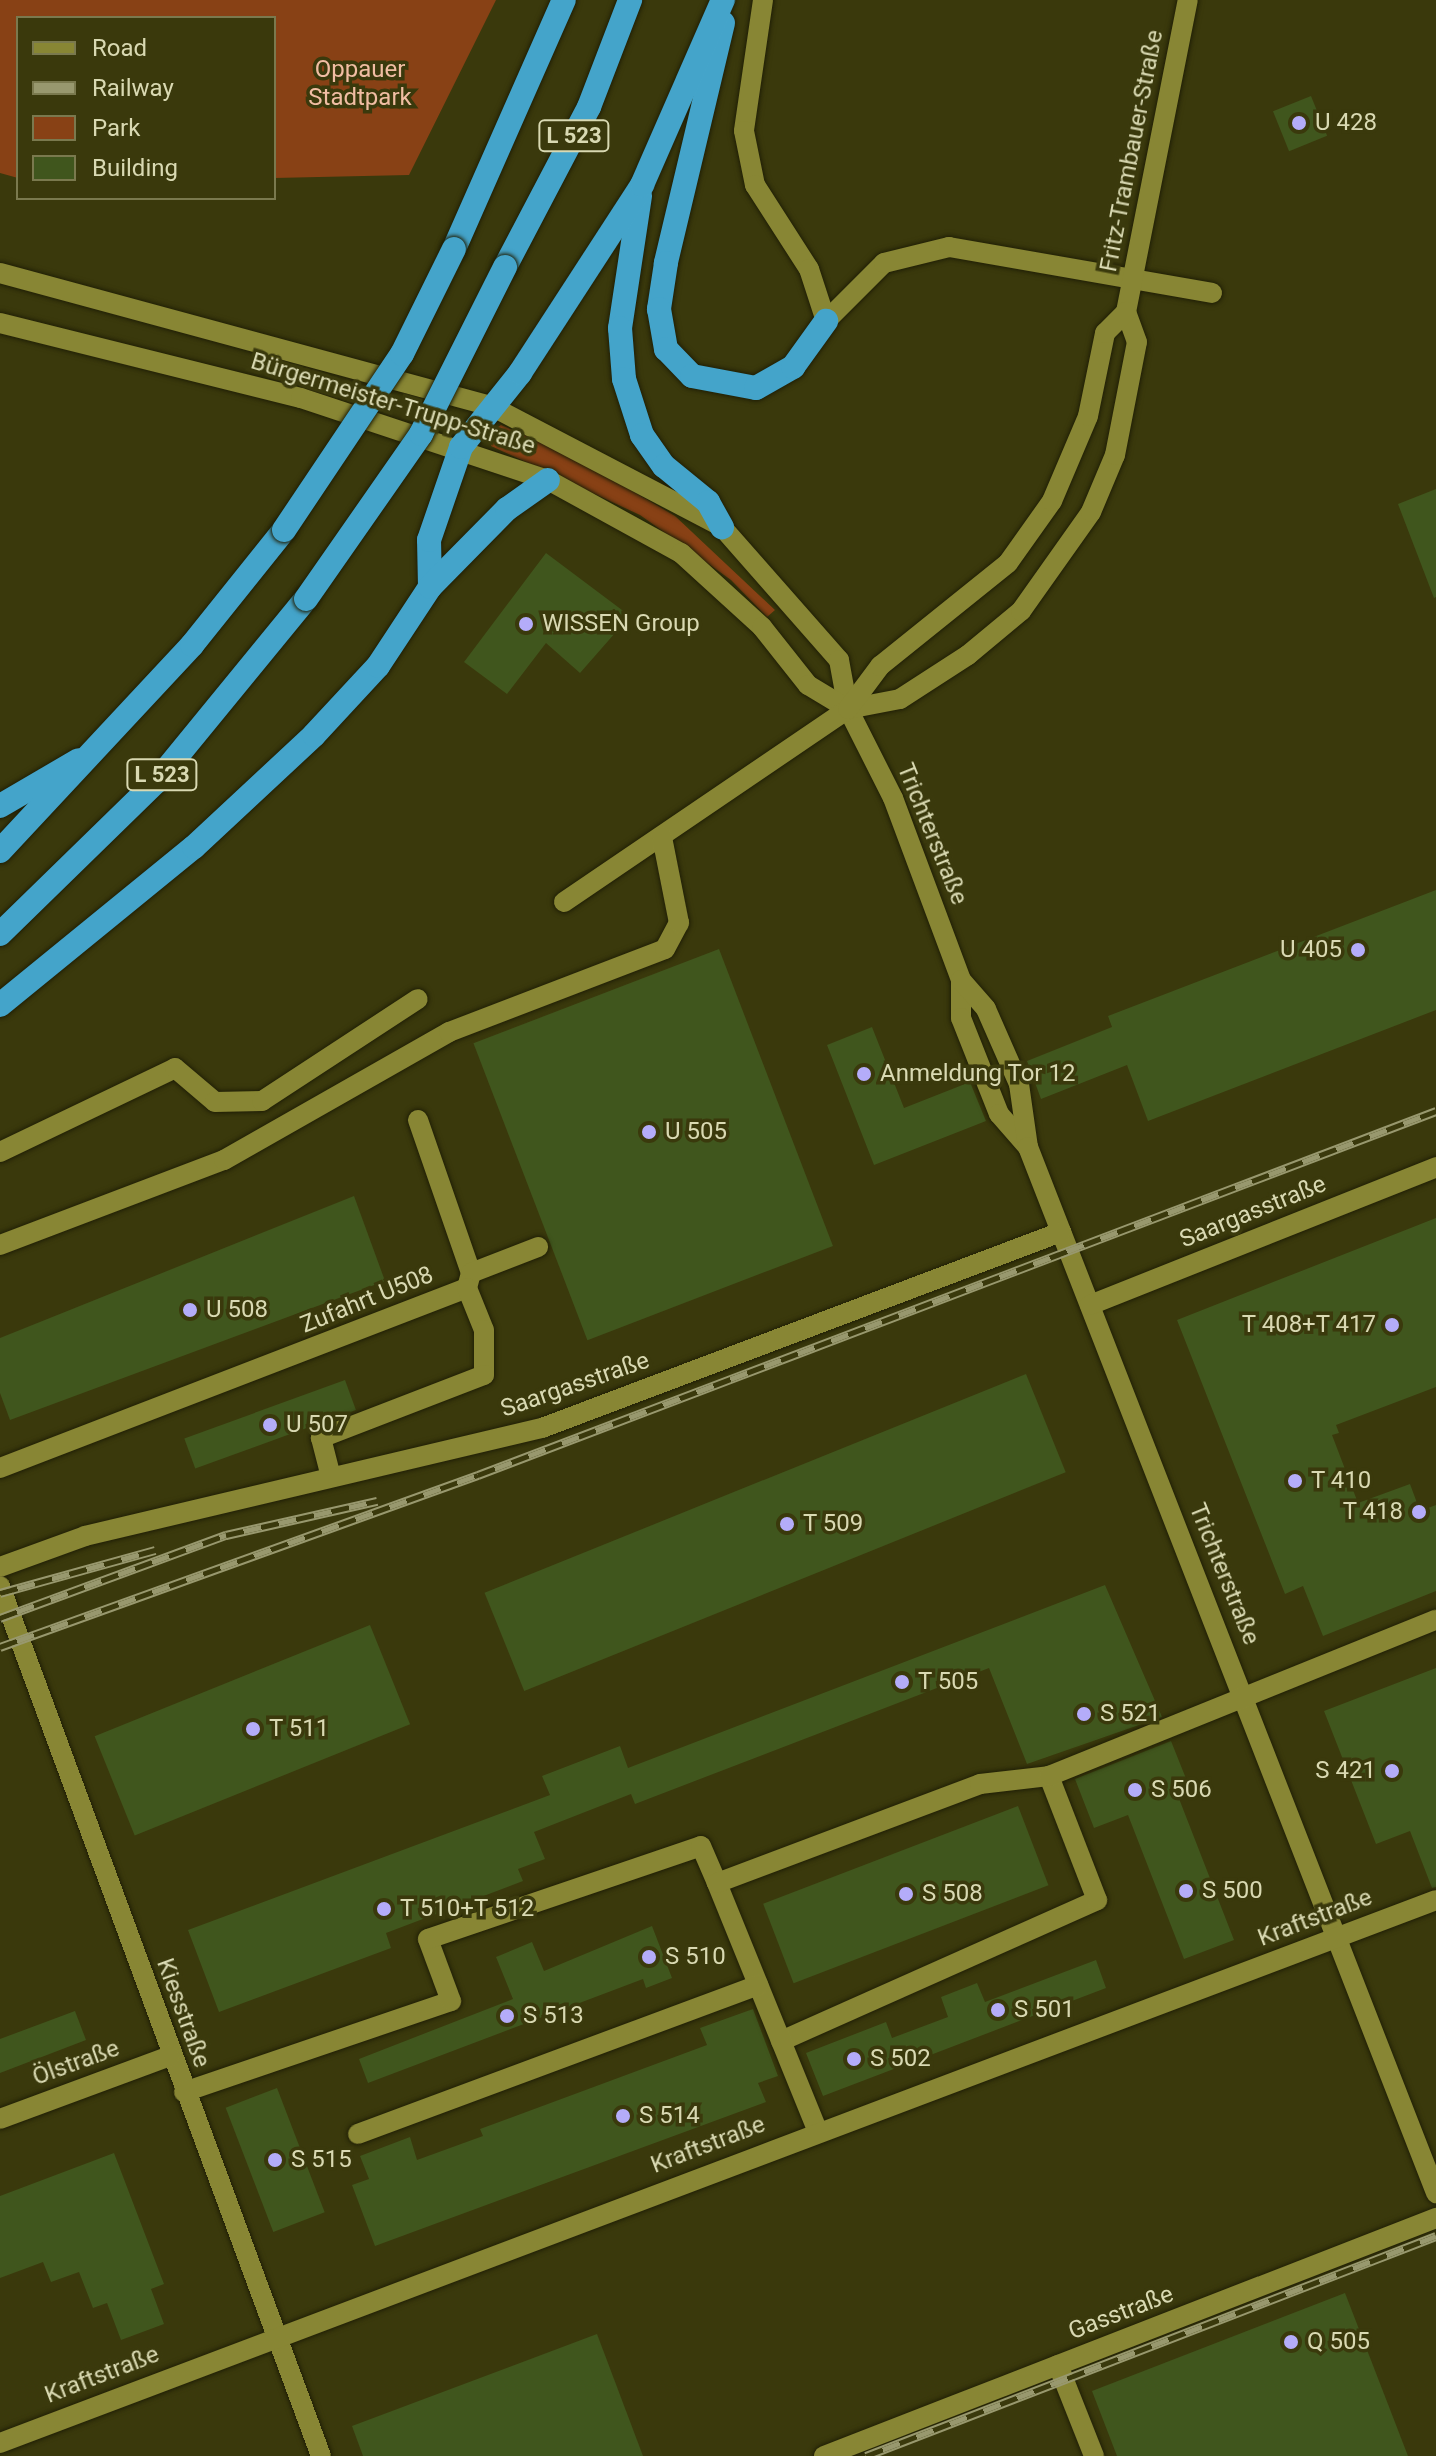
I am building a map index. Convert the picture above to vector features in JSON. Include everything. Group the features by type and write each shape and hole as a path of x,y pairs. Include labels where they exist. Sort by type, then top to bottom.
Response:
{"highway":[{"name":"L 523","path":"0,851 95,752 284,530 402,354 454,249 564,0"},
{"name":"L 523","path":"0,934 156,782 306,599 421,434 589,107 630,0"},
{"path":"430,587 429,540 461,447 575,293 642,185 725,0"},
{"path":"725,0 666,263 659,309 666,349 692,376 756,388 793,367 826,321"},
{"path":"642,185 620,328 624,379 642,435 664,466 708,502 722,527"},
{"path":"0,1005 194,847 314,735 378,666 430,587 507,509 548,480"},
{"path":"0,806 95,752"}],"street":[{"path":"763,0 745,80 744,131 755,185 809,269 826,321"},
{"name":"Fritz-Trambauer-Straße","path":"848,709 900,699 937,677 1021,611 1057,567 1115,455 1137,342 1126,312 1188,0"},
{"path":"826,321 853,286 915,252 987,251 1212,293"},
{"name":"Bürgermeister-Trupp-Straße","path":"0,273 491,406 722,527 790,596 839,660 848,709"},
{"name":"Fritz-Trambauer-Straße","path":"848,709 880,666 1008,563 1052,501 1088,416 1105,333 1126,312"},
{"name":"Bürgermeister-Trupp-Straße","path":"0,323 461,447 548,480 681,553 762,627 808,685 848,709"},
{"path":"564,902 848,709"},
{"name":"Trichterstraße","path":"848,709 893,798 961,980 986,1009 1010,1062 1027,1106 1028,1147 1339,1937 1436,2193"},
{"path":"0,1245 224,1160 449,1032 665,949 679,923 662,837"},
{"name":"Trichterstraße","path":"961,980 961,1018 982,1072 999,1114 1028,1147"},
{"path":"0,1152 175,1068 215,1102 240,1104 262,1101 418,999"},
{"path":"418,1120 469,1280 538,1247"},
{"name":"Saargasstraße","path":"1090,1305 1436,1167"},
{"name":"Saargasstraße","path":"0,1567 85,1536 542,1428 1061,1232"},
{"name":"Zufahrt U508","path":"0,1468 469,1280 484,1330 484,1375 321,1438 331,1477"},
{"name":"Kiesstraße","path":"0,1586 170,2056 321,2456"},
{"path":"717,1883 980,1784 1049,1776 1436,1620"},
{"path":"781,2041 1097,1900 1049,1776"},
{"path":"184,2092 451,2001 428,1939 701,1846 818,2132"},
{"name":"Kraftstraße","path":"0,2443 275,2336 1436,1900"},
{"path":"358,2134 758,1985"},
{"name":"Ölstraße","path":"0,2119 170,2056"},
{"name":"Gasstraße","path":"824,2456 1436,2218"},
{"path":"1058,2365 1094,2456"}],"green space":[{"name":"Oppauer Stadtpark","path":"0,0 496,0 409,175 276,178 276,16 16,16 16,177 0,173"},
{"path":"501,425 568,453 675,516 775,610 767,617 731,580 640,515 491,446 490,432"}],"building":[{"name":"U 428","path":"1311,96 1327,136 1289,151 1273,111"},
{"path":"1436,489 1436,597 1434,598 1398,504"},
{"path":"546,553 630,616 580,673 546,643 507,694 464,662"},
{"name":"U 405","path":"1436,890 1436,1010 1148,1121 1127,1065 1041,1099 1027,1061 1112,1027 1108,1016"},
{"name":"U 505","path":"719,949 833,1246 587,1340 473,1043"},
{"name":"Anmeldung Tor 12","path":"872,1027 904,1108 970,1082 986,1121 874,1165 827,1045"},
{"name":"U 508","path":"354,1196 385,1281 10,1420 0,1393 0,1338"},
{"path":"1436,1218 1436,1387 1336,1425 1339,1433 1332,1435 1358,1503 1410,1484 1420,1511 1436,1505 1436,1591 1323,1636 1303,1586 1285,1594 1177,1320"},
{"name":"T 509","path":"1026,1374 1066,1472 524,1691 485,1593"},
{"name":"U 507","path":"345,1380 356,1410 195,1469 184,1438"},
{"path":"1105,1585 1162,1717 1027,1764 989,1668 635,1804 631,1794 534,1832 545,1859 518,1869 523,1881 386,1933 391,1948 219,2012 188,1930 550,1795 542,1776 620,1746 628,1768"},
{"name":"T 511","path":"370,1625 410,1724 135,1835 95,1736"},
{"name":"S 421","path":"1436,1668 1436,1887 1432,1888 1410,1831 1376,1844 1324,1711"},
{"path":"1171,1741 1191,1791 1178,1796 1234,1940 1184,1959 1128,1815 1094,1828 1075,1779"},
{"name":"S 508","path":"1018,1806 1048,1885 794,1983 763,1904"},
{"path":"652,1926 672,1978 646,1988 643,1979 368,2083 359,2059 513,1999 496,1957 532,1942 544,1971"},
{"name":"S 501","path":"1096,1960 1106,1988 823,2096 806,2053 886,2022 892,2038 948,2017 941,1997 977,1983 985,2002"},
{"name":"S 514","path":"753,2009 778,2076 758,2083 766,2102 375,2246 352,2185 369,2179 360,2156 410,2137 417,2160 483,2136 480,2129 707,2045 700,2028"},
{"path":"75,2011 86,2040 0,2073 0,2039"},
{"name":"S 515","path":"277,2088 325,2212 273,2232 226,2108"},
{"path":"114,2153 164,2284 151,2289 164,2324 121,2340 107,2303 93,2308 79,2272 51,2282 43,2262 0,2278 0,2196"},
{"name":"Q 505","path":"1345,2293 1408,2456 1117,2456 1092,2391"},
{"path":"597,2334 643,2456 363,2456 352,2426"}],"railway":[{"path":"0,1647 478,1475 1436,1111"},
{"path":"0,1618 226,1535 377,1501"},
{"path":"0,1593 155,1550"},
{"path":"866,2456 1436,2236"}],"place":[{"name":"U 428","path":"1299,123"},
{"name":"WISSEN Group","path":"526,624"},
{"name":"U 405","path":"1358,950"},
{"name":"Anmeldung Tor 12","path":"864,1074"},
{"name":"U 505","path":"649,1132"},
{"name":"U 508","path":"190,1310"},
{"name":"T 408+T 417","path":"1392,1325"},
{"name":"U 507","path":"270,1425"},
{"name":"T 410","path":"1295,1481"},
{"name":"T 418","path":"1419,1512"},
{"name":"T 509","path":"787,1524"},
{"name":"T 505","path":"902,1682"},
{"name":"S 521","path":"1084,1714"},
{"name":"T 511","path":"253,1729"},
{"name":"S 421","path":"1392,1771"},
{"name":"S 506","path":"1135,1790"},
{"name":"S 500","path":"1186,1891"},
{"name":"S 508","path":"906,1894"},
{"name":"T 510+T 512","path":"384,1909"},
{"name":"S 510","path":"649,1957"},
{"name":"S 501","path":"998,2010"},
{"name":"S 513","path":"507,2016"},
{"name":"S 502","path":"854,2059"},
{"name":"S 514","path":"623,2116"},
{"name":"S 515","path":"275,2160"},
{"name":"Q 505","path":"1291,2342"}]}
